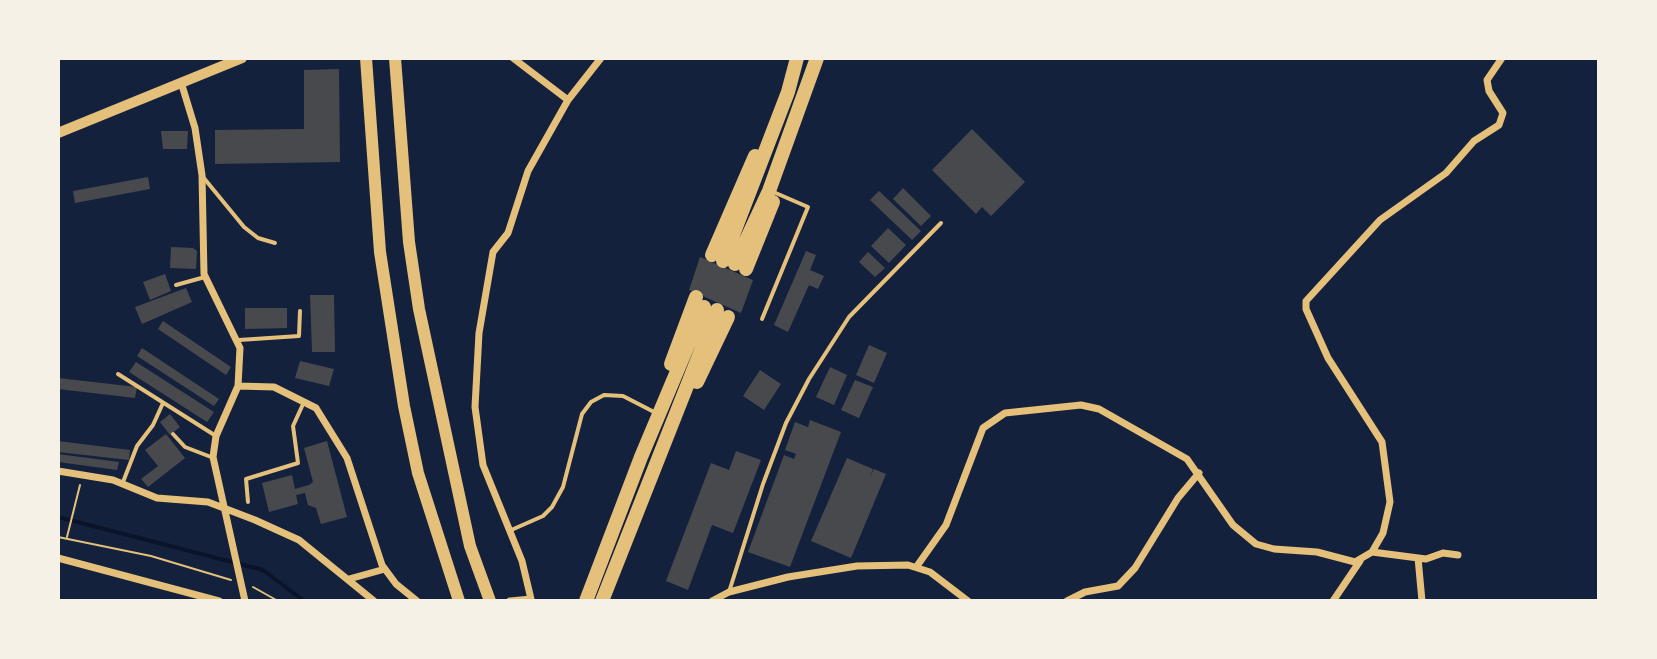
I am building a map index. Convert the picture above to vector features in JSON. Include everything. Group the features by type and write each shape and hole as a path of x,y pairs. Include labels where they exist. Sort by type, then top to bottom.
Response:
{"highway":[{"path":"366,58 380,252 393,338 418,473 459,601"},
{"path":"395,58 419,309 470,546 490,601"},
{"path":"797,58 729,262 773,192 817,58"},
{"path":"586,601 607,568 643,494 711,307 655,412 607,568 602,601"}],"main road":[{"path":"58,133 242,58"}],"street":[{"path":"513,58 568,100"},
{"path":"510,601 532,600 522,561 481,451 475,407 479,333 493,252 508,233 528,171 568,100 601,58"},
{"path":"1333,601 1383,533 1390,502 1382,442 1328,358 1306,309 1306,301 1380,220 1446,173 1474,141 1499,125 1503,113 1487,85 1488,75 1502,58"},
{"path":"181,82 195,128 202,175 205,277 239,340 238,386 216,436 213,457 245,601"},
{"path":"238,386 274,387 316,408 339,442 385,569 396,584 417,601"},
{"path":"917,566 946,525 978,435 987,424 1005,413 1089,406 1180,453 1199,473 1233,525 1256,544 1360,561"},
{"path":"58,471 83,474 157,498 208,502 226,509 299,540 374,601"},
{"path":"1067,601 1118,586 1135,568 1178,498 1199,473"},
{"path":"1372,552 1418,558 1443,553 1458,555"},
{"path":"58,558 219,601"},
{"path":"1418,558 1422,601"},
{"path":"712,601 729,592 788,577 857,566 917,566 968,601"},
{"path":"349,579 385,569"}],"lane":[{"path":"202,175 244,227 258,238 275,243"},
{"path":"762,319 808,207 773,192"},
{"path":"729,592 763,484 786,423 809,379 849,317 941,223"},
{"path":"176,285 205,277"},
{"path":"239,340 299,336 300,311"},
{"path":"118,374 216,436"},
{"path":"509,531 543,516 552,507 563,487 582,414 591,402 604,395 623,396 655,412"},
{"path":"248,502 246,479 298,463 293,426 305,400"},
{"path":"122,485 137,446 153,425 163,403"},
{"path":"173,434 185,447 213,457"}],"path":[{"path":"67,538 83,474"},
{"path":"58,537 151,556 232,580"},
{"path":"68,560 72,539"},
{"path":"247,585 262,590 278,601"}],"building":[{"path":"339,69 340,162 215,164 215,130 304,129 304,70"},
{"path":"972,129 1025,182 991,216 982,207 976,214 932,170"},
{"path":"161,131 188,131 187,149 163,149"},
{"path":"148,177 150,189 75,203 73,191"},
{"path":"903,188 931,216 921,226 893,199"},
{"path":"879,191 921,231 912,240 870,200"},
{"path":"888,228 906,245 889,263 871,246"},
{"path":"171,247 197,251 196,269 170,268"},
{"path":"806,251 816,255 810,270 824,276 818,289 809,285 788,332 774,325"},
{"path":"868,252 885,268 875,277 859,262"},
{"path":"700,257 753,280 741,313 689,290"},
{"path":"165,274 171,291 150,300 143,282"},
{"path":"186,288 192,302 142,324 135,307"},
{"path":"310,295 334,295 335,352 312,352"},
{"path":"245,308 287,308 287,328 245,329"},
{"path":"163,321 231,367 226,375 158,329"},
{"path":"869,345 887,353 874,383 856,375"},
{"path":"142,348 219,399 214,406 137,356"},
{"path":"300,361 334,369 329,386 295,378"},
{"path":"136,362 214,412 207,422 129,372"},
{"path":"830,367 847,375 834,405 816,397"},
{"path":"760,370 781,384 764,410 743,396"},
{"path":"58,378 137,387 135,398 58,389"},
{"path":"855,380 873,387 859,418 841,410"},
{"path":"170,414 180,427 170,435 160,422"},
{"path":"810,420 841,432 790,567 748,552 784,455 794,459 796,454 785,450 795,422 808,427"},
{"path":"166,434 185,458 148,487 141,479 158,466 145,450"},
{"path":"58,441 130,450 129,460 58,452"},
{"path":"327,441 347,517 321,524 316,508 308,505 305,493 296,495 298,504 269,512 262,483 292,475 295,489 309,485 313,482 304,448"},
{"path":"736,451 761,460 733,533 712,525 688,590 666,581 711,463 729,470"},
{"path":"58,454 119,462 117,470 58,462"},
{"path":"847,458 873,469 870,477 874,469 886,474 851,558 811,541"}],"waterway":[{"path":"58,517 263,570 304,601"}]}
